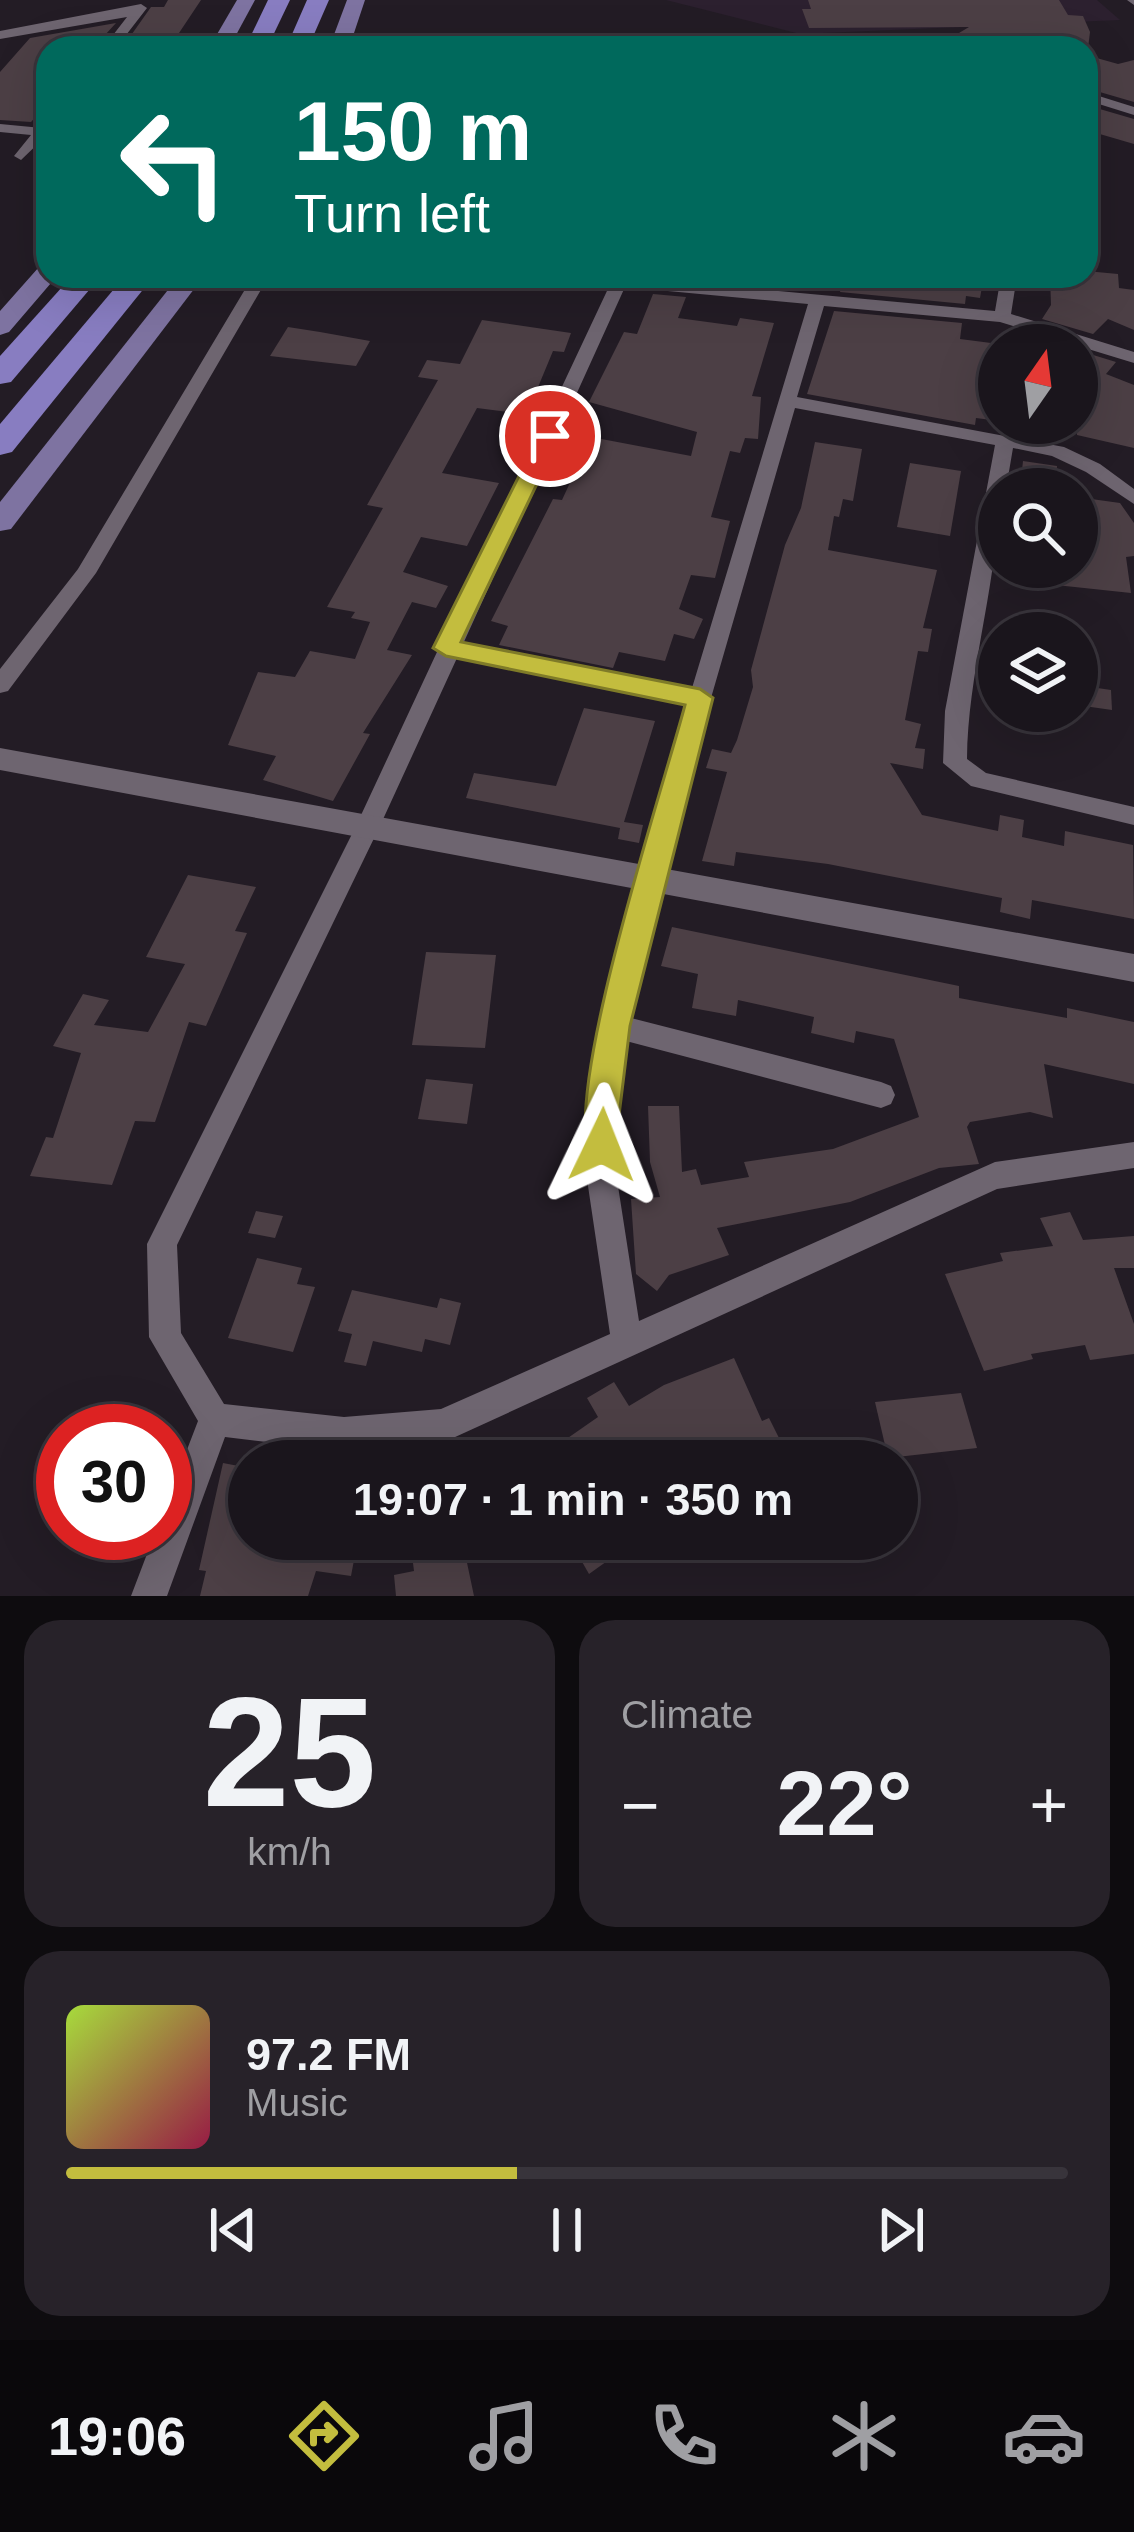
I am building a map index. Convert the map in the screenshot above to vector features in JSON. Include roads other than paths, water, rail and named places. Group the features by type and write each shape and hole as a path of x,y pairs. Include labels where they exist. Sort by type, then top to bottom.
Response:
{"highway":[{"path":"262,36 279,0"},
{"path":"302,36 318,0"},
{"path":"0,375 76,288"},
{"path":"0,445 130,288"}],"main road":[{"path":"226,36 246,0"},
{"path":"343,36 356,0"},
{"path":"0,327 36,286"},
{"path":"0,522 184,288"}],"street":[{"path":"2,36 144,5"},
{"path":"119,36 144,5"},
{"path":"1098,100 1134,111"},
{"path":"0,128 36,128"},
{"path":"21,156 36,138"},
{"path":"0,686 86,573 254,288"},
{"path":"215,1419 164,1337 162,1244 367,828 446,648 619,288"},
{"path":"720,288 1002,317 1134,358"},
{"path":"1002,317 1007,288"},
{"path":"627,1344 603,1186 601,1103 615,1026 700,698 818,297"},
{"path":"787,400 978,434"},
{"path":"1004,444 952,738 955,763 979,780 1134,816"},
{"path":"1027,444 1057,451 1093,468 1134,498"},
{"path":"446,648 700,698"},
{"path":"0,759 1134,968"},
{"path":"615,1026 880,1095"},
{"path":"215,1419 344,1435 442,1426 995,1176 1134,1155"},
{"path":"149,1596 215,1419"}]}
